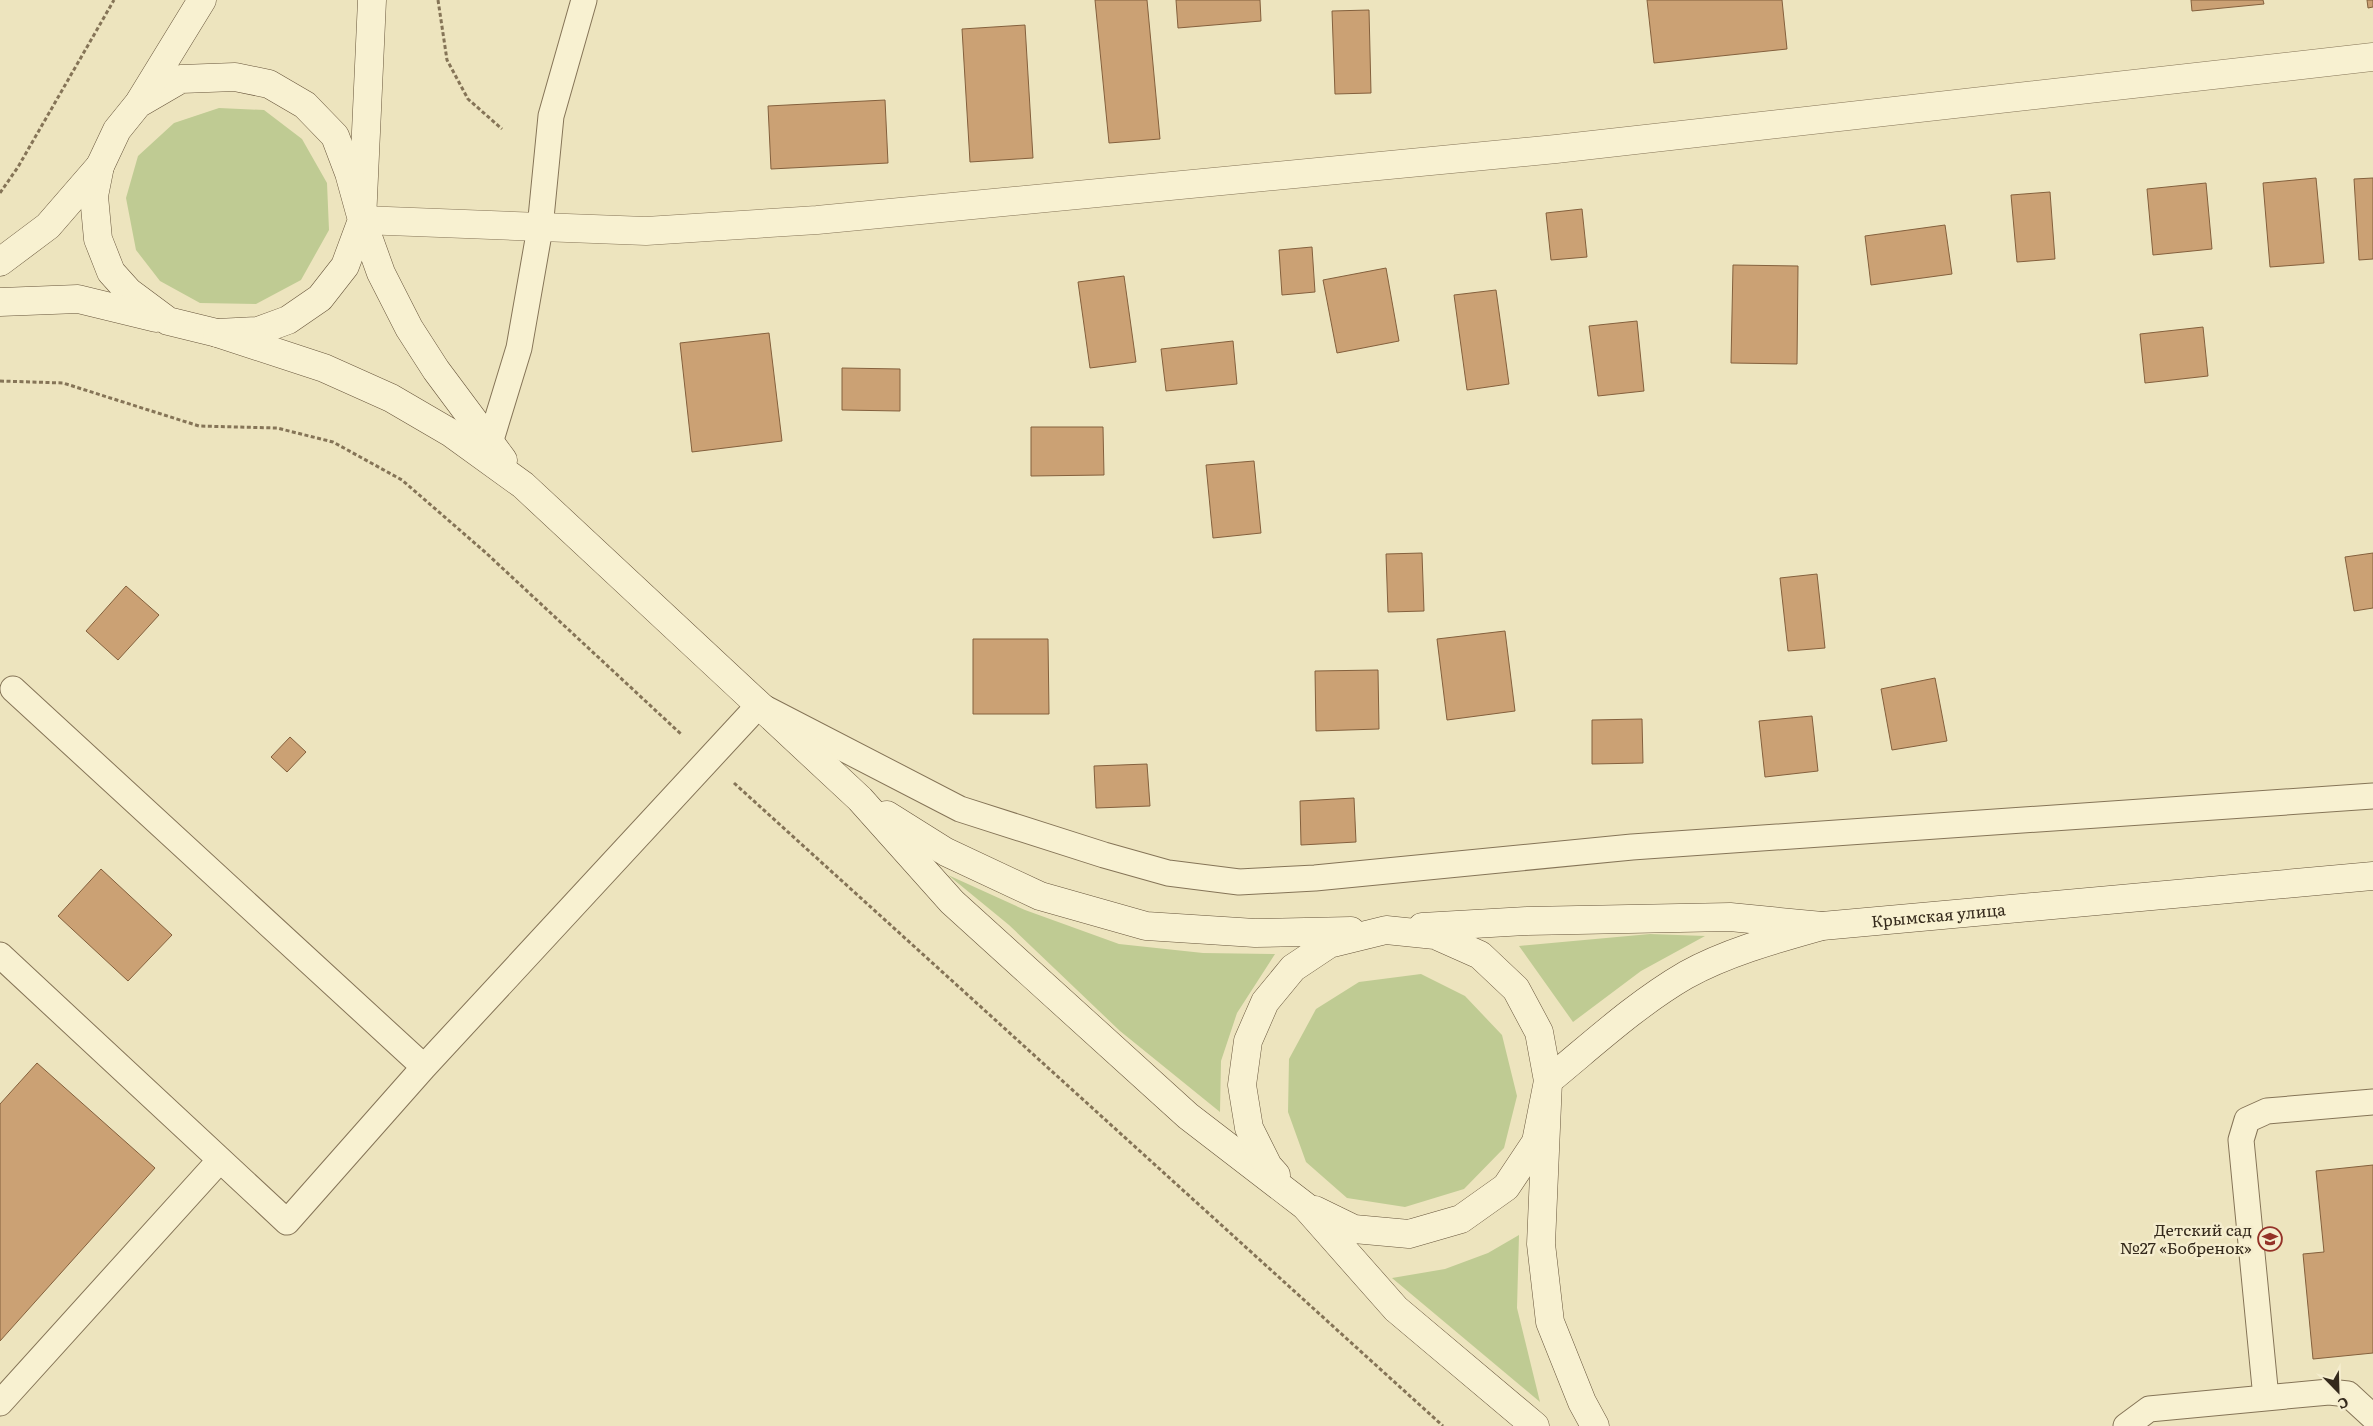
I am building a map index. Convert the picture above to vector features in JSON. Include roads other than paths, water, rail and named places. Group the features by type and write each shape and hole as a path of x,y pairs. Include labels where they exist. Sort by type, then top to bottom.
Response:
{"street":[{"path":"168,321 129,292 111,272 98,238 94,196 100,166 117,130 138,104 202,0"},
{"path":"217,333 266,328 288,320 320,298 345,266 362,220 372,0"},
{"path":"362,220 492,223 540,228 646,231 817,220 1556,149 2373,57"},
{"path":"138,104 181,79 235,77 269,84 305,105 335,136 381,273 409,328 436,370 523,485"},
{"path":"0,262 48,226 100,166"},
{"path":"0,302 78,299 217,333 324,368 391,398 451,433 523,485 860,798 952,902 1188,1116 1305,1206 1354,1229 1409,1234 1461,1219 1506,1187 1536,1142 1548,1082"},
{"path":"860,798 946,852 1040,896 1146,926 1255,933 1386,930 1526,920 1730,917 1822,926"},
{"name":"Крымская улица","path":"1548,1082 1632,1013 1687,975 1750,947 1822,926 2373,876"},
{"path":"1535,1426 1396,1309 1268,1166 1249,1128 1242,1085 1248,1041 1265,1002 1293,968 1329,944 1386,930 1435,935 1480,955 1516,989 1539,1032 1548,1082 1541,1244 1550,1322 1582,1402 1595,1426"}],"lane":[{"path":"490,443 519,348 540,228 551,116 584,0"},
{"path":"13,689 424,1068"},
{"path":"0,955 287,1222 424,1068 759,705 960,809 1104,855 1168,873 1238,882 1315,878 1632,847 2373,796"},
{"path":"2266,1398 2242,1140 2247,1120 2267,1111 2373,1102"},
{"path":"0,1403 220,1160"},
{"path":"2126,1426 2149,1409 2329,1392 2348,1394 2373,1417"}],"place":[{"name":"Детский сад №27 «Бобренок»","path":"2270,1239"}]}
